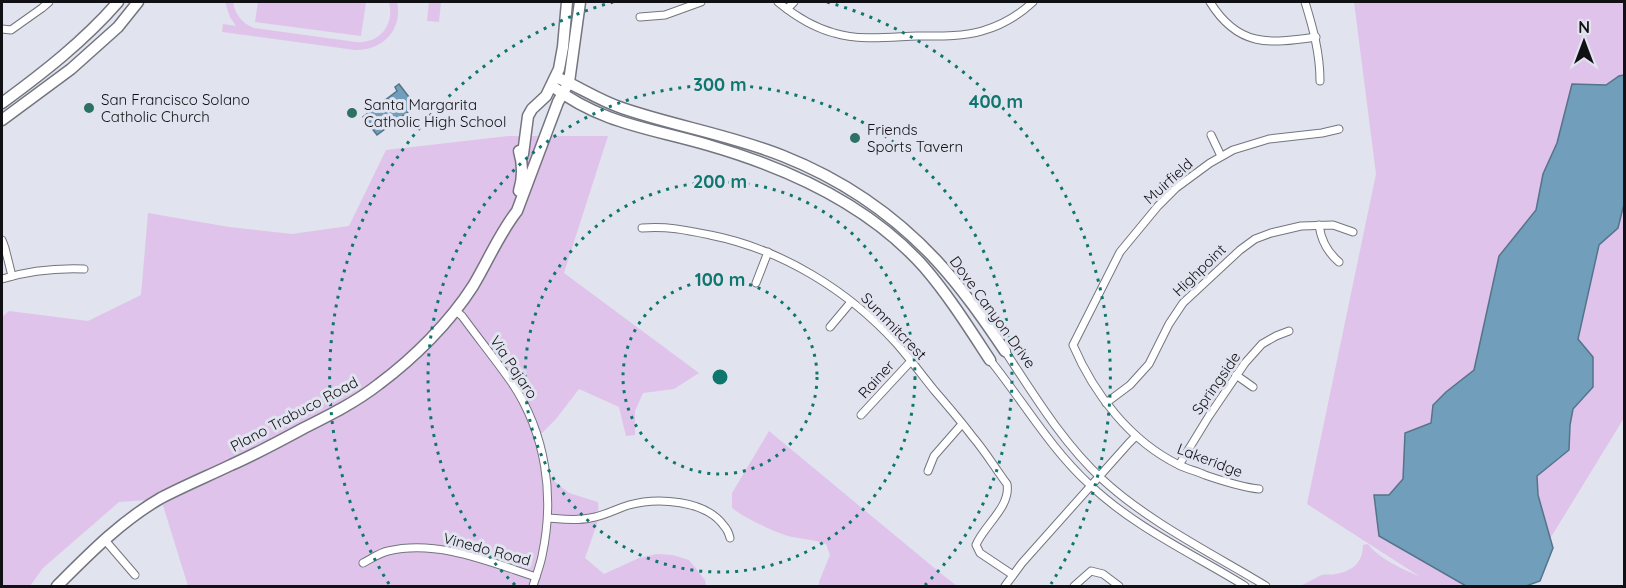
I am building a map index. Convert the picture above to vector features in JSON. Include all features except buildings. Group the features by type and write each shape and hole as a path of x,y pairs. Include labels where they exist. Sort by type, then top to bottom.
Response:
{"street":[{"path":"2,29 11,30 49,2"},
{"path":"2,103 80,41 118,2"},
{"path":"2,120 71,69 118,27 138,2"},
{"path":"554,81 563,47 567,2"},
{"name":"Plano Trabuco Road","path":"506,225 517,211 551,118 569,82 580,2"},
{"path":"640,17 665,15 701,2"},
{"path":"778,2 817,27 863,38 981,32 1001,24 1025,10 1033,2"},
{"path":"787,9 794,2"},
{"path":"1210,2 1228,25 1254,38 1282,42 1316,37"},
{"path":"1305,2 1316,37 1320,81"},
{"name":"Dove Canyon Drive","path":"554,81 569,82 619,107 782,156 825,175 890,217 938,262 979,314 1070,445 1099,477 1121,496 1165,526 1266,586"},
{"name":"Dove Canyon Drive","path":"554,81 563,94 615,120 707,145 777,169 824,191 891,235 921,265 951,301 990,360 1056,448 1090,486 1113,506 1160,537 1245,586"},
{"name":"Plano Trabuco Road","path":"57,586 104,539 160,499 350,404 410,358 456,311 506,225 522,180 521,157 528,116 546,96 554,81"},
{"name":"Muirfield","path":"1076,336 1120,252 1176,188 1197,171 1221,156 1250,144 1339,129"},
{"path":"1211,135 1221,156"},
{"path":"1318,225 1330,254 1339,262"},
{"name":"Highpoint","path":"1106,403 1130,385 1149,364 1169,324 1183,303 1255,239 1271,232 1300,226 1333,225 1353,232"},
{"name":"Summitcrest","path":"642,228 662,226 697,232 726,238 768,252 820,280 879,326 973,436 1006,484 1008,492 1004,503 976,545 980,553 1013,575"},
{"path":"2,240 12,276"},
{"path":"756,283 768,252"},
{"path":"2,279 62,268 84,269"},
{"path":"830,327 851,302"},
{"name":"Via Pajaro","path":"456,311 513,384 531,417 540,443 549,492 548,518 542,559 533,586"},
{"name":"Springside","path":"1179,465 1236,375 1262,344 1289,331"},
{"name":"Lakeridge","path":"1076,336 1073,345 1087,375 1106,403 1136,436 1179,465 1242,487 1259,489"},
{"name":"Rainer","path":"861,416 911,361"},
{"path":"1007,381 1019,373"},
{"path":"1236,375 1253,387"},
{"path":"928,471 934,456 962,424"},
{"path":"1005,586 1022,563 1136,436"},
{"path":"548,518 591,518 632,504 671,501 697,508 717,518 725,526 730,538"},
{"path":"104,539 135,575"},
{"name":"Vinedo Road","path":"363,563 386,552 435,549 462,554 536,577"},
{"path":"1074,586 1091,571 1103,574 1119,586"}],"shaded area":[{"path":"225,2 233,2 240,18 254,28 356,42 372,40 384,31 390,18 389,2 397,2 398,12 394,29 389,36 374,47 355,50 222,32 223,24 236,26"},
{"path":"258,2 366,2 361,36 255,22"},
{"path":"429,2 441,2 439,22 427,21"},
{"path":"1354,2 1624,2 1624,418 1521,586 1300,586 1322,575 1342,573 1352,568 1359,561 1363,545 1368,544 1385,559 1419,576 1307,504 1376,174"},
{"path":"508,136 608,136 564,273 699,373 674,389 643,393 635,411 635,435 626,436 619,407 579,389 556,419 537,438 549,477 569,493 598,502 599,518 585,558 604,574 639,558 657,554 673,555 689,560 705,580 706,586 188,586 161,499 119,502 43,568 30,586 2,586 2,317 9,311 88,321 141,295 148,213 229,227 292,234 349,226 386,150"},
{"path":"769,431 957,586 819,586 830,555 826,544 779,533 732,508 732,493"}],"water":[{"path":"1624,75 1624,204 1618,228 1599,245 1578,339 1593,357 1593,387 1573,409 1569,450 1537,476 1538,495 1553,548 1540,581 1526,586 1466,586 1379,536 1374,495 1389,495 1403,479 1405,433 1431,423 1433,405 1474,370 1499,256 1536,210 1543,174 1557,143 1572,84 1606,85"},
{"path":"399,84 416,106 377,135 363,117 397,91 395,87"}],"place":[{"name":"San Francisco Solano Catholic Church","path":"89,108"},
{"name":"Santa Margarita Catholic High School","path":"352,113"},
{"name":"Friends Sports Tavern","path":"855,138"}]}
